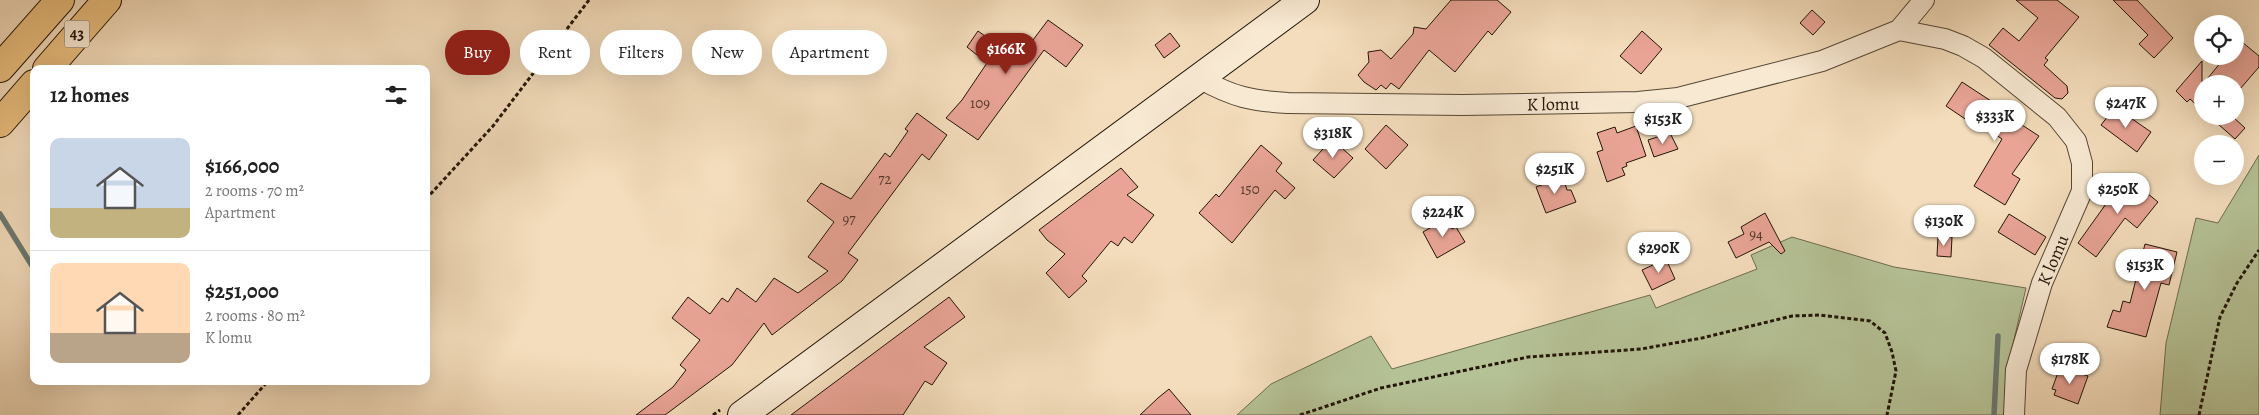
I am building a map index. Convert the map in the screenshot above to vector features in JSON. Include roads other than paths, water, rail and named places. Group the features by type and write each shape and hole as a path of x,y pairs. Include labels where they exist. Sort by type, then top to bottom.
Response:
{"highway":[{"path":"0,51 44,0"},
{"name":"43","path":"0,68 60,0"},
{"name":"43","path":"50,65 107,0"},
{"path":"0,123 30,89"}],"street":[{"path":"742,415 1201,79 1305,0"},
{"name":"K lomu","path":"1201,79 1234,96 1262,102 1462,105 1638,102 1678,98 1822,61 1899,30 1924,0"},
{"name":"K lomu","path":"1899,30 1945,39 1963,46 1984,58 2057,117 2076,141 2082,162 2082,191 2042,283 2016,370 2014,415"}],"waterway":[{"path":"0,214 30,263"},
{"path":"1994,415 1998,336"}]}
